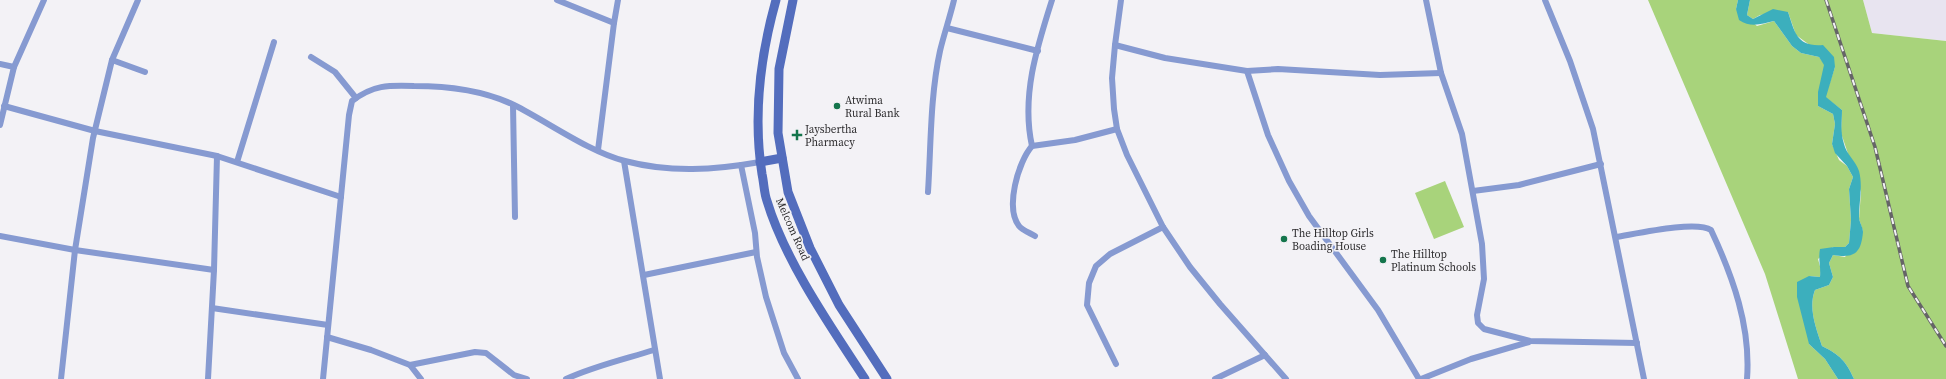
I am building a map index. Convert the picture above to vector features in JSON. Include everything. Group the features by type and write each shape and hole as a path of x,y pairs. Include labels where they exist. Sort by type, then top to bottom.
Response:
{"main road":[{"name":"Melcom Road","path":"776,0 763,50 760,75 758,142 766,200 786,247 829,324 865,379"},
{"path":"793,0 779,68 778,133 788,192 810,248 839,305 887,379"},
{"path":"760,162 782,158"}],"street":[{"path":"0,125 14,66 44,0"},
{"path":"61,379 75,250 95,131 112,60 138,0"},
{"path":"557,0 614,23"},
{"path":"598,150 618,0"},
{"path":"928,192 934,92 940,50 954,0"},
{"path":"1032,146 1027,123 1030,85 1052,0"},
{"path":"1121,0 1112,78 1117,128 1127,155 1163,227 1195,273 1286,379"},
{"path":"1426,0 1442,73 1462,134 1474,191 1482,244 1484,279 1477,315 1478,323 1484,329 1530,341 1637,343"},
{"path":"1545,0 1584,98 1593,128 1644,379"},
{"path":"946,28 1038,52"},
{"path":"237,162 274,42"},
{"path":"1115,45 1165,58 1247,71 1272,69 1380,75 1442,73"},
{"path":"311,57 335,72 356,98"},
{"path":"112,60 145,72"},
{"path":"0,64 14,66"},
{"path":"1247,71 1268,135 1289,181 1309,216 1378,310 1420,379 1471,359 1530,341"},
{"path":"323,379 349,115 352,101 364,92 376,88 398,85 447,86 486,94 513,105 598,150 624,161 653,167 688,170 760,162"},
{"path":"513,105 515,217"},
{"path":"4,106 95,131 217,156 341,197"},
{"path":"1035,236 1019,227 1012,213 1017,173 1024,154 1032,146 1075,140 1117,128"},
{"path":"208,379 214,270 217,156"},
{"path":"624,161 660,379"},
{"path":"1474,191 1519,185 1601,164"},
{"path":"741,165 755,233 756,252 766,297 784,353 798,379"},
{"path":"1616,237 1687,226 1702,226 1711,230 1726,266 1743,316 1747,340 1747,379"},
{"path":"1116,364 1087,305 1089,283 1096,266 1110,254 1163,227"},
{"path":"0,236 75,250 214,270"},
{"path":"644,275 756,252"},
{"path":"212,308 328,325"},
{"path":"327,337 371,350 410,365 421,379"},
{"path":"566,379 587,369 605,366 654,350"},
{"path":"410,365 475,352 486,353 514,375 527,379"},
{"path":"1215,379 1266,355"}],"shaded area":[{"path":"1863,0 1946,0 1946,41 1872,33"}],"green space":[{"path":"1648,0 1738,0 1736,9 1757,26 1774,21 1792,46 1801,53 1819,57 1825,65 1818,106 1833,114 1835,124 1832,144 1839,160 1847,166 1853,177 1849,189 1851,220 1849,243 1845,247 1833,247 1818,259 1821,270 1820,277 1809,276 1809,344 1825,359 1838,379 1798,379 1765,274"},
{"path":"1750,0 1863,0 1872,33 1946,41 1946,379 1854,379 1842,359 1822,346 1815,325 1812,304 1815,290 1829,285 1833,277 1829,263 1833,255 1845,257 1863,231 1859,219 1861,192 1841,133 1842,110 1825,97 1835,67 1796,35 1788,12 1760,15 1753,19 1747,15"},
{"path":"1445,181 1464,227 1434,239 1415,193"}],"water":[{"path":"1738,0 1750,0 1747,15 1753,19 1773,9 1788,12 1795,32 1802,41 1808,44 1823,45 1834,57 1835,67 1826,97 1842,110 1842,135 1845,148 1859,171 1861,188 1859,217 1863,232 1860,246 1855,253 1846,256 1833,255 1829,263 1833,277 1829,285 1815,290 1812,304 1815,325 1822,346 1842,359 1854,379 1838,379 1825,359 1809,344 1797,297 1797,282 1809,276 1820,277 1820,249 1845,247 1849,243 1851,220 1849,189 1853,177 1847,166 1835,153 1832,144 1835,124 1833,114 1818,106 1818,92 1824,65 1819,57 1801,53 1792,46 1774,21 1752,25 1739,20 1736,9"}],"railway":[{"path":"1826,0 1875,147 1908,286 1946,346"}],"place":[{"name":"Atwima Rural Bank","path":"837,106"},
{"name":"Jaysbertha Pharmacy","path":"797,135"},
{"name":"The Hilltop Girls Boading House","path":"1284,239"},
{"name":"The Hilltop Platinum Schools","path":"1383,260"}]}
